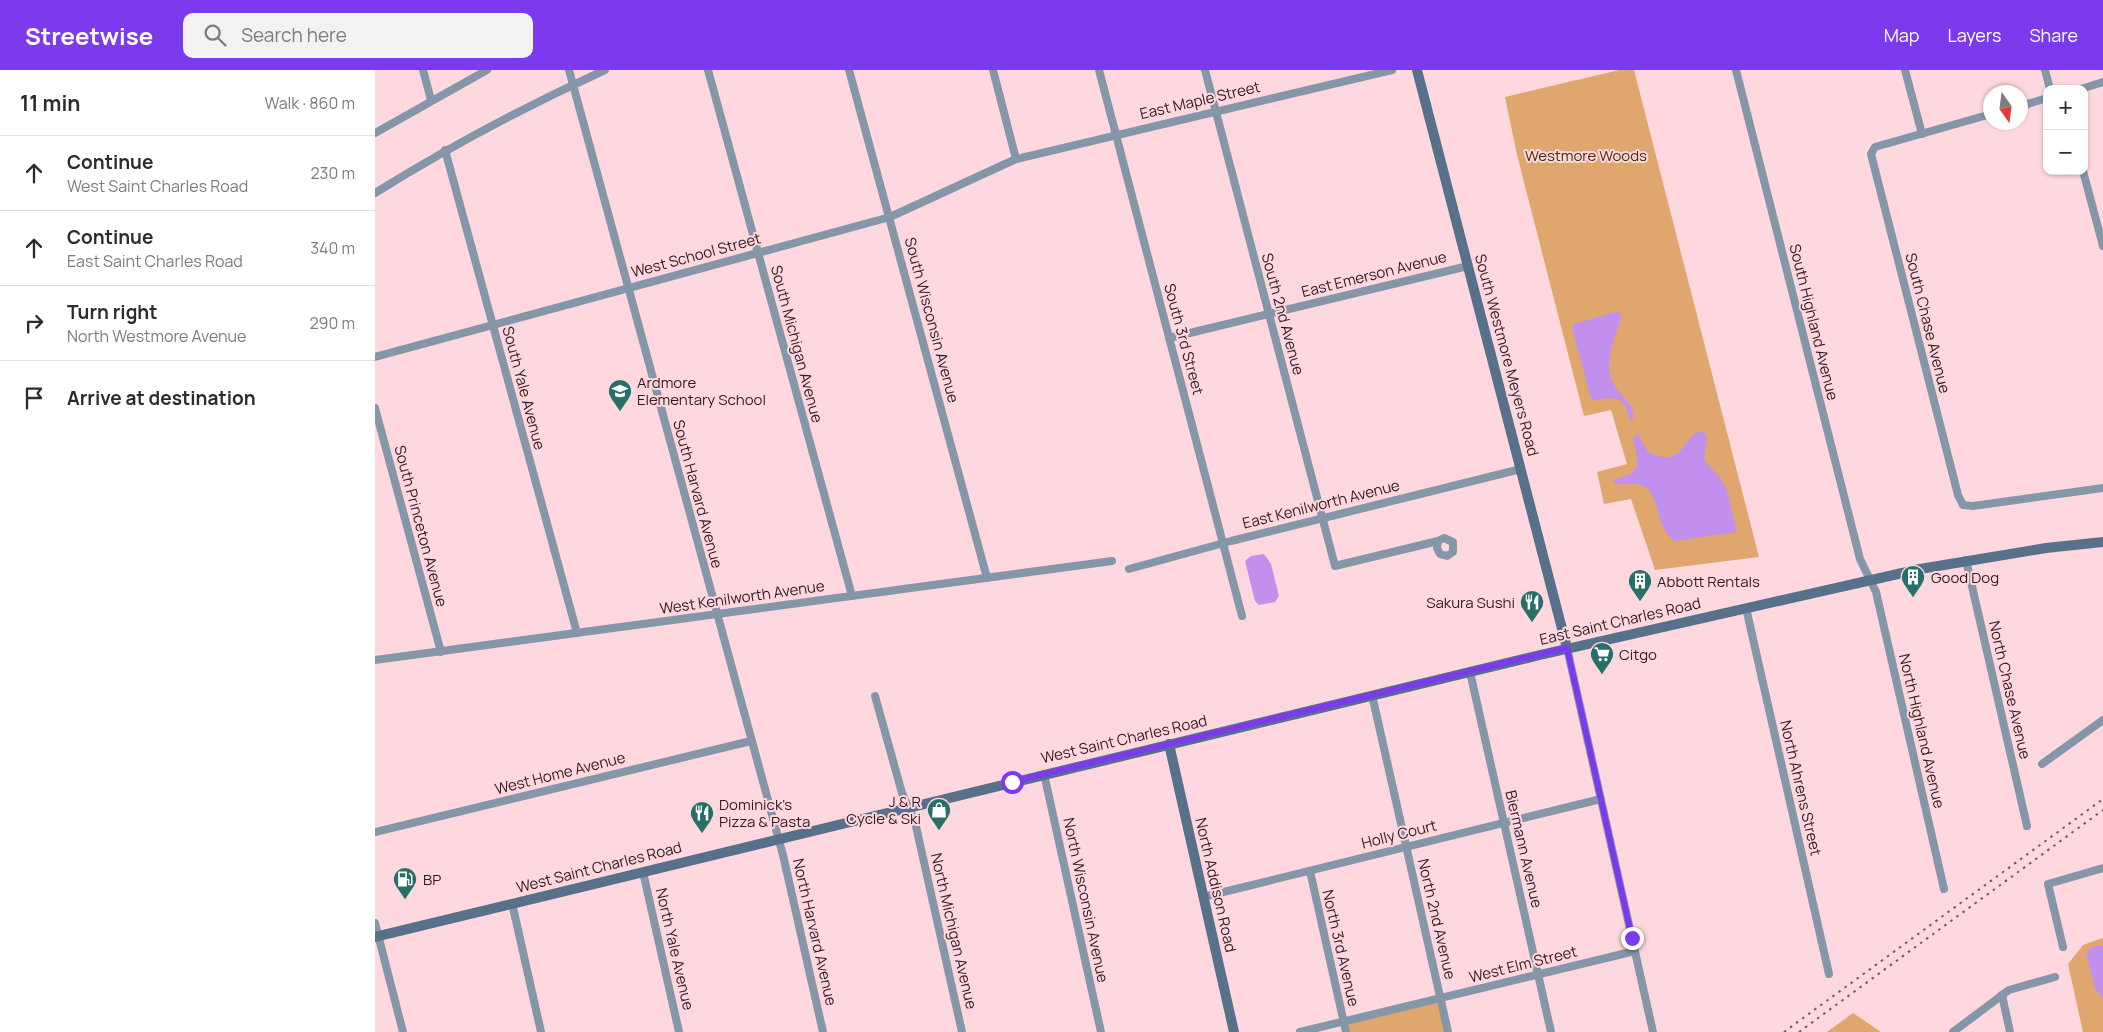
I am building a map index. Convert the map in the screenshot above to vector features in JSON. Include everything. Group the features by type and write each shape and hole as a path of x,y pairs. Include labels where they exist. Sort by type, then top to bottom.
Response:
{"main road":[{"name":"South Westmore Meyers Road","path":"1417,70 1567,648"},
{"name":"East Saint Charles Road","path":"1236,728 1567,648 1870,579 1966,560 2103,542"},
{"name":"West Saint Charles Road","path":"377,937 1236,728"},
{"name":"North Addison Road","path":"1169,744 1234,1032"}],"street":[{"path":"423,70 431,100"},
{"path":"375,132 487,70"},
{"name":"South Harvard Avenue","path":"569,70 778,839"},
{"path":"375,193 445,150 507,117 605,70"},
{"name":"South Michigan Avenue","path":"708,70 852,596"},
{"name":"South Wisconsin Avenue","path":"849,70 987,578"},
{"path":"993,70 1016,159"},
{"name":"South 3rd Street","path":"1099,70 1242,616"},
{"name":"South 2nd Avenue","path":"1205,70 1335,566 1438,542"},
{"name":"East Maple Street","path":"1016,159 1392,70"},
{"name":"South Highland Avenue","path":"1736,70 1860,559 1870,579"},
{"path":"1905,70 1922,134 1983,116"},
{"path":"2045,70 2049,85"},
{"path":"2088,87 2103,82"},
{"path":"2028,104 2043,99"},
{"name":"South Chase Avenue","path":"1922,134 1875,147 1871,154 1958,495 1963,505 1973,506 2103,488"},
{"name":"South Yale Avenue","path":"445,150 577,633"},
{"name":"West School Street","path":"375,357 890,216 1016,159"},
{"path":"2084,175 2103,246"},
{"name":"East Emerson Avenue","path":"1169,338 1468,266"},
{"name":"South Princeton Avenue","path":"375,408 441,652"},
{"name":"East Kenilworth Avenue","path":"1129,569 1223,543 1521,469"},
{"name":"North Chase Avenue","path":"1966,560 2027,826"},
{"name":"West Kenilworth Avenue","path":"375,660 1112,561"},
{"name":"North Highland Avenue","path":"1870,579 1876,592 1943,889"},
{"name":"North Ahrens Street","path":"1746,608 1829,974"},
{"path":"1567,648 1653,1032"},
{"name":"Biermann Avenue","path":"1470,672 1551,1032"},
{"name":"North 2nd Avenue","path":"1372,695 1448,1032"},
{"path":"875,696 902,793 909,807"},
{"path":"2043,764 2103,720"},
{"name":"West Home Avenue","path":"375,832 751,741"},
{"name":"North Wisconsin Avenue","path":"1044,774 1101,1032"},
{"name":"Holly Court","path":"1203,897 1601,798"},
{"name":"North Michigan Avenue","path":"909,807 915,822 962,1032"},
{"name":"North Harvard Avenue","path":"778,839 823,1032"},
{"path":"2063,947 2048,884 2103,868"},
{"name":"North 3rd Avenue","path":"1310,871 1346,1032"},
{"name":"North Yale Avenue","path":"643,872 679,1032"},
{"path":"513,904 541,1032"},
{"path":"375,923 377,937 403,1032"},
{"name":"West Elm Street","path":"1300,1032 1635,951"},
{"path":"1953,1032 2002,995 2018,987 2055,977"},
{"path":"2002,995 2010,1032"}],"green space":[{"name":"Westmore Woods","path":"1619,70 1634,70 1759,557 1655,570 1631,499 1604,504 1597,472 1627,464 1611,410 1584,416 1517,155 1505,97"},
{"path":"2103,938 2103,1032 2083,1032 2068,964 2083,945"},
{"path":"1439,1001 1446,1032 1348,1032 1346,1023"},
{"path":"1853,1013 1881,1032 1827,1032"}],"shaded area":[{"path":"1614,312 1620,313 1621,318 1611,350 1610,375 1616,388 1632,408 1633,419 1630,420 1626,408 1620,401 1612,398 1593,400 1591,398 1572,328 1574,324"},
{"path":"1702,431 1707,436 1704,460 1720,478 1727,490 1737,532 1674,541 1666,532 1655,501 1644,486 1633,484 1617,485 1613,480 1628,475 1636,469 1636,449 1633,439 1637,433 1648,452 1660,457 1670,457 1682,449 1690,437"},
{"path":"1264,554 1271,564 1279,596 1275,602 1259,605 1255,601 1245,561 1251,556"},
{"path":"2094,946 2103,946 2103,998 2095,989 2086,953"}],"railway":[{"path":"1784,1032 2103,799"},
{"path":"1799,1032 2103,810"}],"place":[{"name":"Ardmore Elementary School","path":"620,412"},
{"name":"Good Dog","path":"1913,598"},
{"name":"Abbott Rentals","path":"1640,602"},
{"name":"Sakura Sushi","path":"1532,623"},
{"name":"Citgo","path":"1602,675"},
{"name":"J & R Cycle & Ski","path":"939,831"},
{"name":"Dominick's Pizza & Pasta","path":"702,834"},
{"name":"BP","path":"405,900"}],"route":[{"path":"1012,782 1567,648 1632,938"}]}
